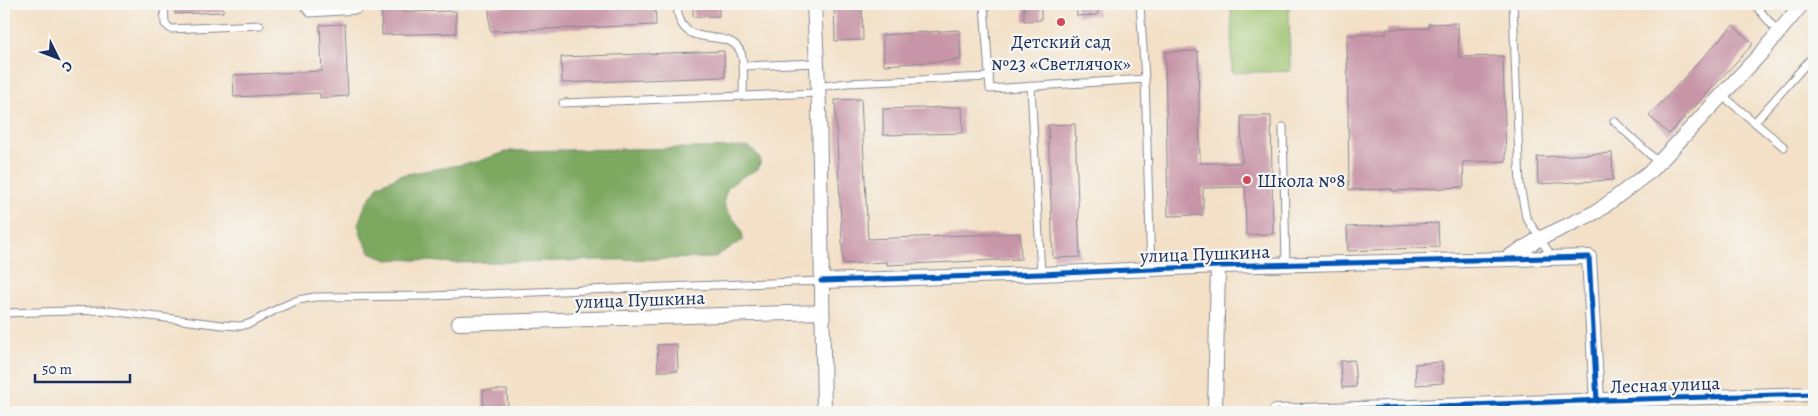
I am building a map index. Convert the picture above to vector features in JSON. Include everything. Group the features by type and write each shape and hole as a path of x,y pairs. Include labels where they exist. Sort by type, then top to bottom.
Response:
{"street":[{"path":"814,4 818,90 824,412"},
{"path":"1507,259 1539,239 1598,211 1658,163 1779,33 1802,4"},
{"name":"улица Пушкина","path":"821,281 1218,266 1589,257 1603,404"},
{"path":"1215,412 1218,266"},
{"name":"улица Пушкина","path":"459,323 822,312"},
{"name":"Лесная улица","path":"1276,412 1603,404 1814,394"}],"lane":[{"path":"164,4 165,24 170,29 260,25"},
{"path":"305,4 305,8 310,12 357,10 360,9 361,4"},
{"path":"677,4 679,19 689,31 696,36 719,38 732,42 741,53 743,96"},
{"path":"984,4 990,89 1145,79"},
{"path":"1140,4 1145,79 1151,270"},
{"path":"1513,4 1520,186 1526,216 1552,257"},
{"path":"1754,4 1779,33"},
{"path":"1755,122 1814,55"},
{"path":"742,66 817,63"},
{"path":"563,102 743,96 818,90 847,84 989,77"},
{"path":"1032,86 1040,274"},
{"path":"1722,94 1784,147"},
{"path":"1614,121 1658,163"},
{"path":"1284,127 1286,264"},
{"path":"4,313 102,310 222,326 241,326 252,323 298,300 314,298 430,296 821,281"}],"green space":[{"path":"1231,4 1289,4 1290,71 1232,73"},
{"path":"749,147 761,160 758,169 728,187 724,201 728,212 740,229 743,240 713,258 452,263 400,259 387,260 370,252 362,238 358,224 366,203 379,185 401,175 476,162 509,151"}],"building":[{"path":"175,4 223,4 223,12 175,14"},
{"path":"381,4 404,4 404,12 456,11 456,33 382,35"},
{"path":"655,4 656,25 490,31 489,7"},
{"path":"693,4 719,4 719,16 693,17"},
{"path":"834,4 862,4 863,40 835,41"},
{"path":"1024,4 1041,4 1041,20 1024,21"},
{"path":"1076,4 1098,4 1098,15 1077,16"},
{"path":"1458,23 1459,57 1503,56 1506,161 1463,162 1464,187 1392,191 1392,189 1349,190 1347,35 1386,34 1386,29 1429,28 1428,24"},
{"path":"345,24 348,96 320,98 320,93 234,97 233,75 322,71 320,25"},
{"path":"1733,25 1753,44 1669,134 1649,116"},
{"path":"959,30 961,60 884,65 882,35"},
{"path":"724,51 725,77 562,83 561,57"},
{"path":"1198,51 1200,163 1242,163 1241,116 1271,116 1273,234 1246,235 1245,187 1203,188 1203,215 1168,216 1165,52"},
{"path":"861,99 868,239 1020,233 1021,259 887,265 887,262 843,264 835,100"},
{"path":"962,107 963,133 883,135 883,109"},
{"path":"1075,124 1080,257 1053,258 1048,125"},
{"path":"1612,153 1613,180 1538,184 1537,157"},
{"path":"1438,223 1439,247 1348,251 1347,227"},
{"path":"677,344 678,371 658,371 657,345"},
{"path":"1354,360 1356,387 1342,388 1340,361"},
{"path":"1442,362 1443,383 1416,385 1415,364"},
{"path":"483,390 507,390 508,409 483,410"}],"cycle path":[{"path":"821,281 1218,266 1589,257 1597,401"},
{"path":"1276,412 1814,394"}],"place":[{"name":"Детский сад №23 «Светлячок»","path":"1061,22"},
{"name":"Школа №8","path":"1247,180"}]}
